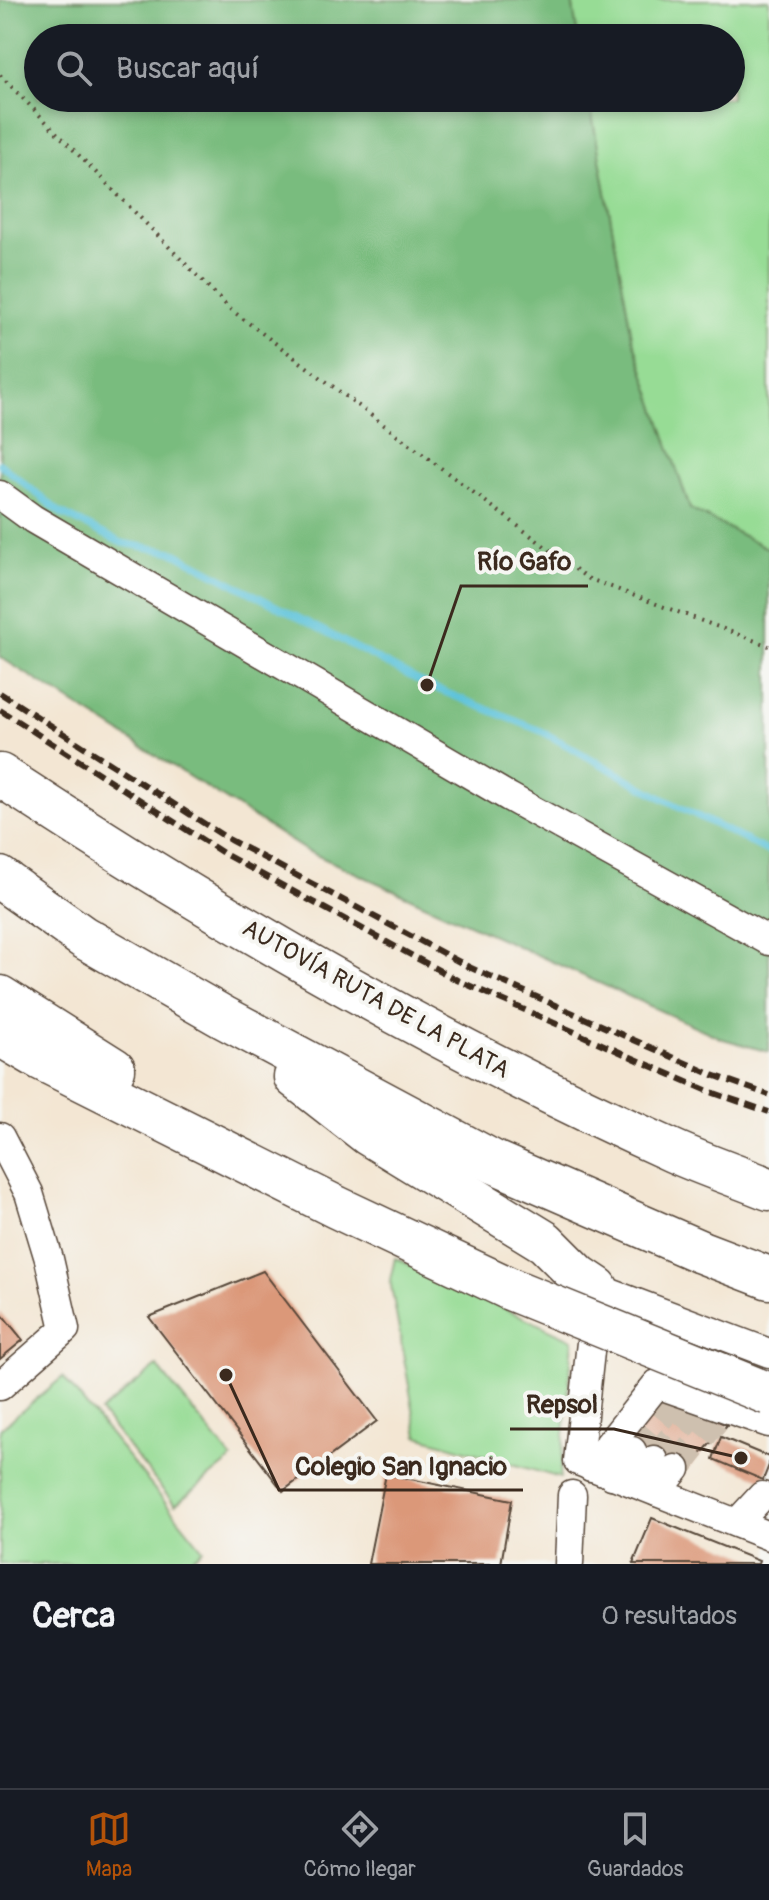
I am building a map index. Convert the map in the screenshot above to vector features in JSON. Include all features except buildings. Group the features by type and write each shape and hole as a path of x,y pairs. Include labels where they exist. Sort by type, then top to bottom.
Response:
{"highway":[{"path":"0,764 101,841"},
{"name":"AUTOVÍA RUTA DE LA PLATA","path":"0,775 270,944 469,1053 675,1151 769,1189"},
{"path":"0,878 83,937"},
{"path":"0,889 223,1017 494,1162 701,1252 769,1278"},
{"path":"0,997 336,1207"},
{"path":"223,1017 368,1134 545,1242 579,1276 597,1288"},
{"path":"9,1048 510,1289 769,1394"}],"street":[{"path":"0,495 33,519 495,789 769,941"},
{"path":"0,1137 29,1193 49,1259 65,1329 0,1386"},
{"path":"762,1496 759,1530 578,1461 597,1288 769,1353"},
{"path":"624,1479 657,1384 699,1406 769,1423"},
{"path":"624,1479 654,1460 624,1479"},
{"path":"569,1564 572,1495"}],"path":[{"path":"0,75 24,99"},
{"path":"36,112 230,309 587,578 769,646"}],"green space":[{"path":"0,0 572,0 576,24 24,24 24,112 592,112 632,337 690,509 769,549 769,1052 723,1039 305,850 0,657"},
{"path":"572,0 769,0 769,549 690,509 632,337 592,112 745,112 745,24 576,24"},
{"path":"395,1258 573,1340 560,1478 418,1436 390,1280"},
{"path":"157,1366 232,1459 175,1505 100,1412"},
{"path":"63,1377 203,1549 185,1564 0,1564 0,1429"}],"waterway":[{"path":"0,464 61,513 122,543 173,552 427,685 541,731 664,799 769,852"}],"tunnel":[{"path":"632,1451 673,1402"},
{"path":"654,1460 695,1411"},
{"path":"676,1469 715,1420"}],"railway":[{"path":"0,693 230,840 469,967 713,1075 769,1095"},
{"path":"0,710 226,855 457,980 708,1091 769,1112"}],"place":[{"name":"Río Gafo","path":"427,685"},
{"name":"Colegio San Ignacio","path":"226,1375"},
{"name":"Repsol","path":"741,1458"}]}
